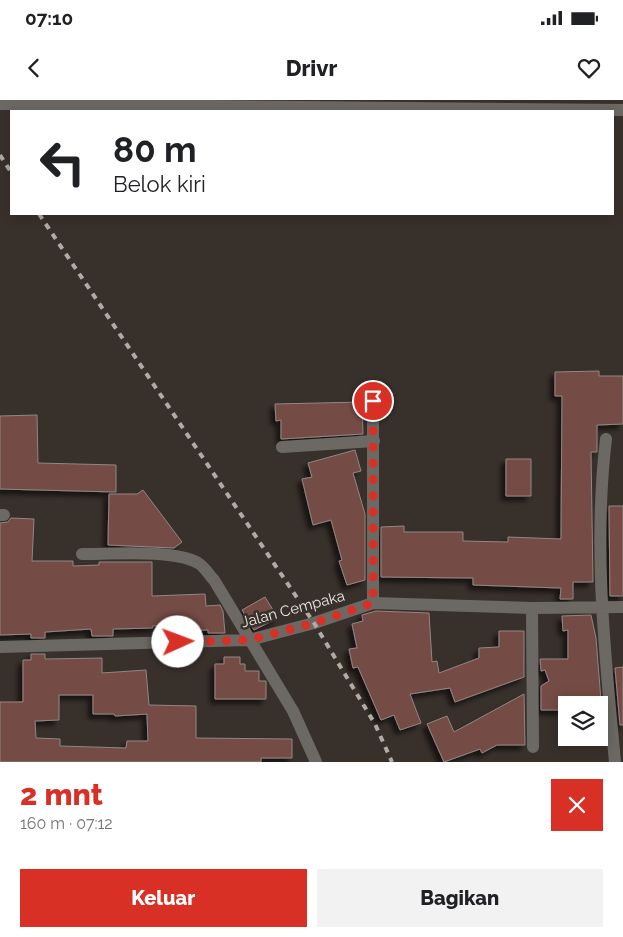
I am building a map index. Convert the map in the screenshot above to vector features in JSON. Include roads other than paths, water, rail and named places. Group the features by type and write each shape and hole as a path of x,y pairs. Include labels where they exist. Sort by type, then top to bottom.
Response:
{"street":[{"path":"0,104 17,102 383,104 623,110"},
{"path":"373,401 373,603"},
{"path":"606,439 601,484 601,606 615,762"},
{"path":"282,447 374,441"},
{"path":"82,554 160,554 186,557 200,564 214,580 292,712 316,762"},
{"name":"Jalan Cempaka","path":"0,647 249,640 314,623 373,603 532,608 623,606"},
{"path":"532,608 533,747"}],"railway":[{"path":"0,155 10,170"},
{"path":"40,215 314,623 375,724 392,762"}]}
